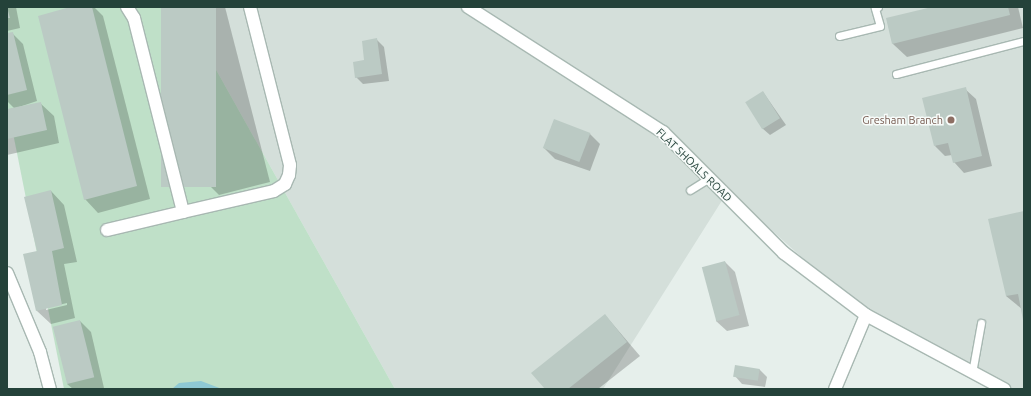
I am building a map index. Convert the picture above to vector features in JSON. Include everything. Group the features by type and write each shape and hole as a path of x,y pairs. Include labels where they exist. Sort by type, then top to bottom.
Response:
{"street":[{"path":"127,7 134,18 183,212"},
{"path":"107,230 274,191 285,184 290,175 290,165 250,7"},
{"name":"FLAT SHOALS ROAD","path":"468,7 663,132 784,253 866,315 1004,389"},
{"path":"7,273 40,352 50,389"},
{"path":"835,389 866,315"}],"lane":[{"path":"839,36 880,26 875,8 878,7"},
{"path":"896,74 1024,41"},
{"path":"690,190 709,178"},
{"path":"972,373 981,323"}],"shaded area":[{"path":"181,7 1024,7 1024,389 1005,389 866,315 728,191 603,389 395,389"}],"green space":[{"path":"7,7 181,7 395,389 64,389 7,103"}],"water":[{"path":"201,381 222,389 172,389 179,383"}],"building":[{"path":"7,7 10,18 7,18"},
{"path":"70,7 92,7 137,186 84,200 38,16"},
{"path":"161,7 216,7 216,187 161,187"},
{"path":"932,7 1008,7 1010,15 892,44 886,18"},
{"path":"13,32 27,90 7,95 7,33"},
{"path":"377,38 382,74 355,78 353,62 364,60 362,41"},
{"name":"Gresham Branch","path":"966,87 982,156 953,163 948,143 934,146 922,98"},
{"path":"763,91 780,118 762,129 745,102"},
{"path":"41,102 47,130 7,139 7,109"},
{"path":"554,119 590,133 579,162 543,148"},
{"path":"51,190 64,248 52,251 62,305 36,311 23,254 37,251 24,197"},
{"path":"1024,211 1023,320 1018,294 1006,296 988,219"},
{"path":"725,261 739,315 716,321 702,267"},
{"path":"605,314 627,342 568,389 545,389 531,373"},
{"path":"80,320 94,377 67,384 53,327"},
{"path":"735,365 760,369 758,381 733,377"}],"place":[{"name":"Gresham Branch","path":"951,120"}]}
